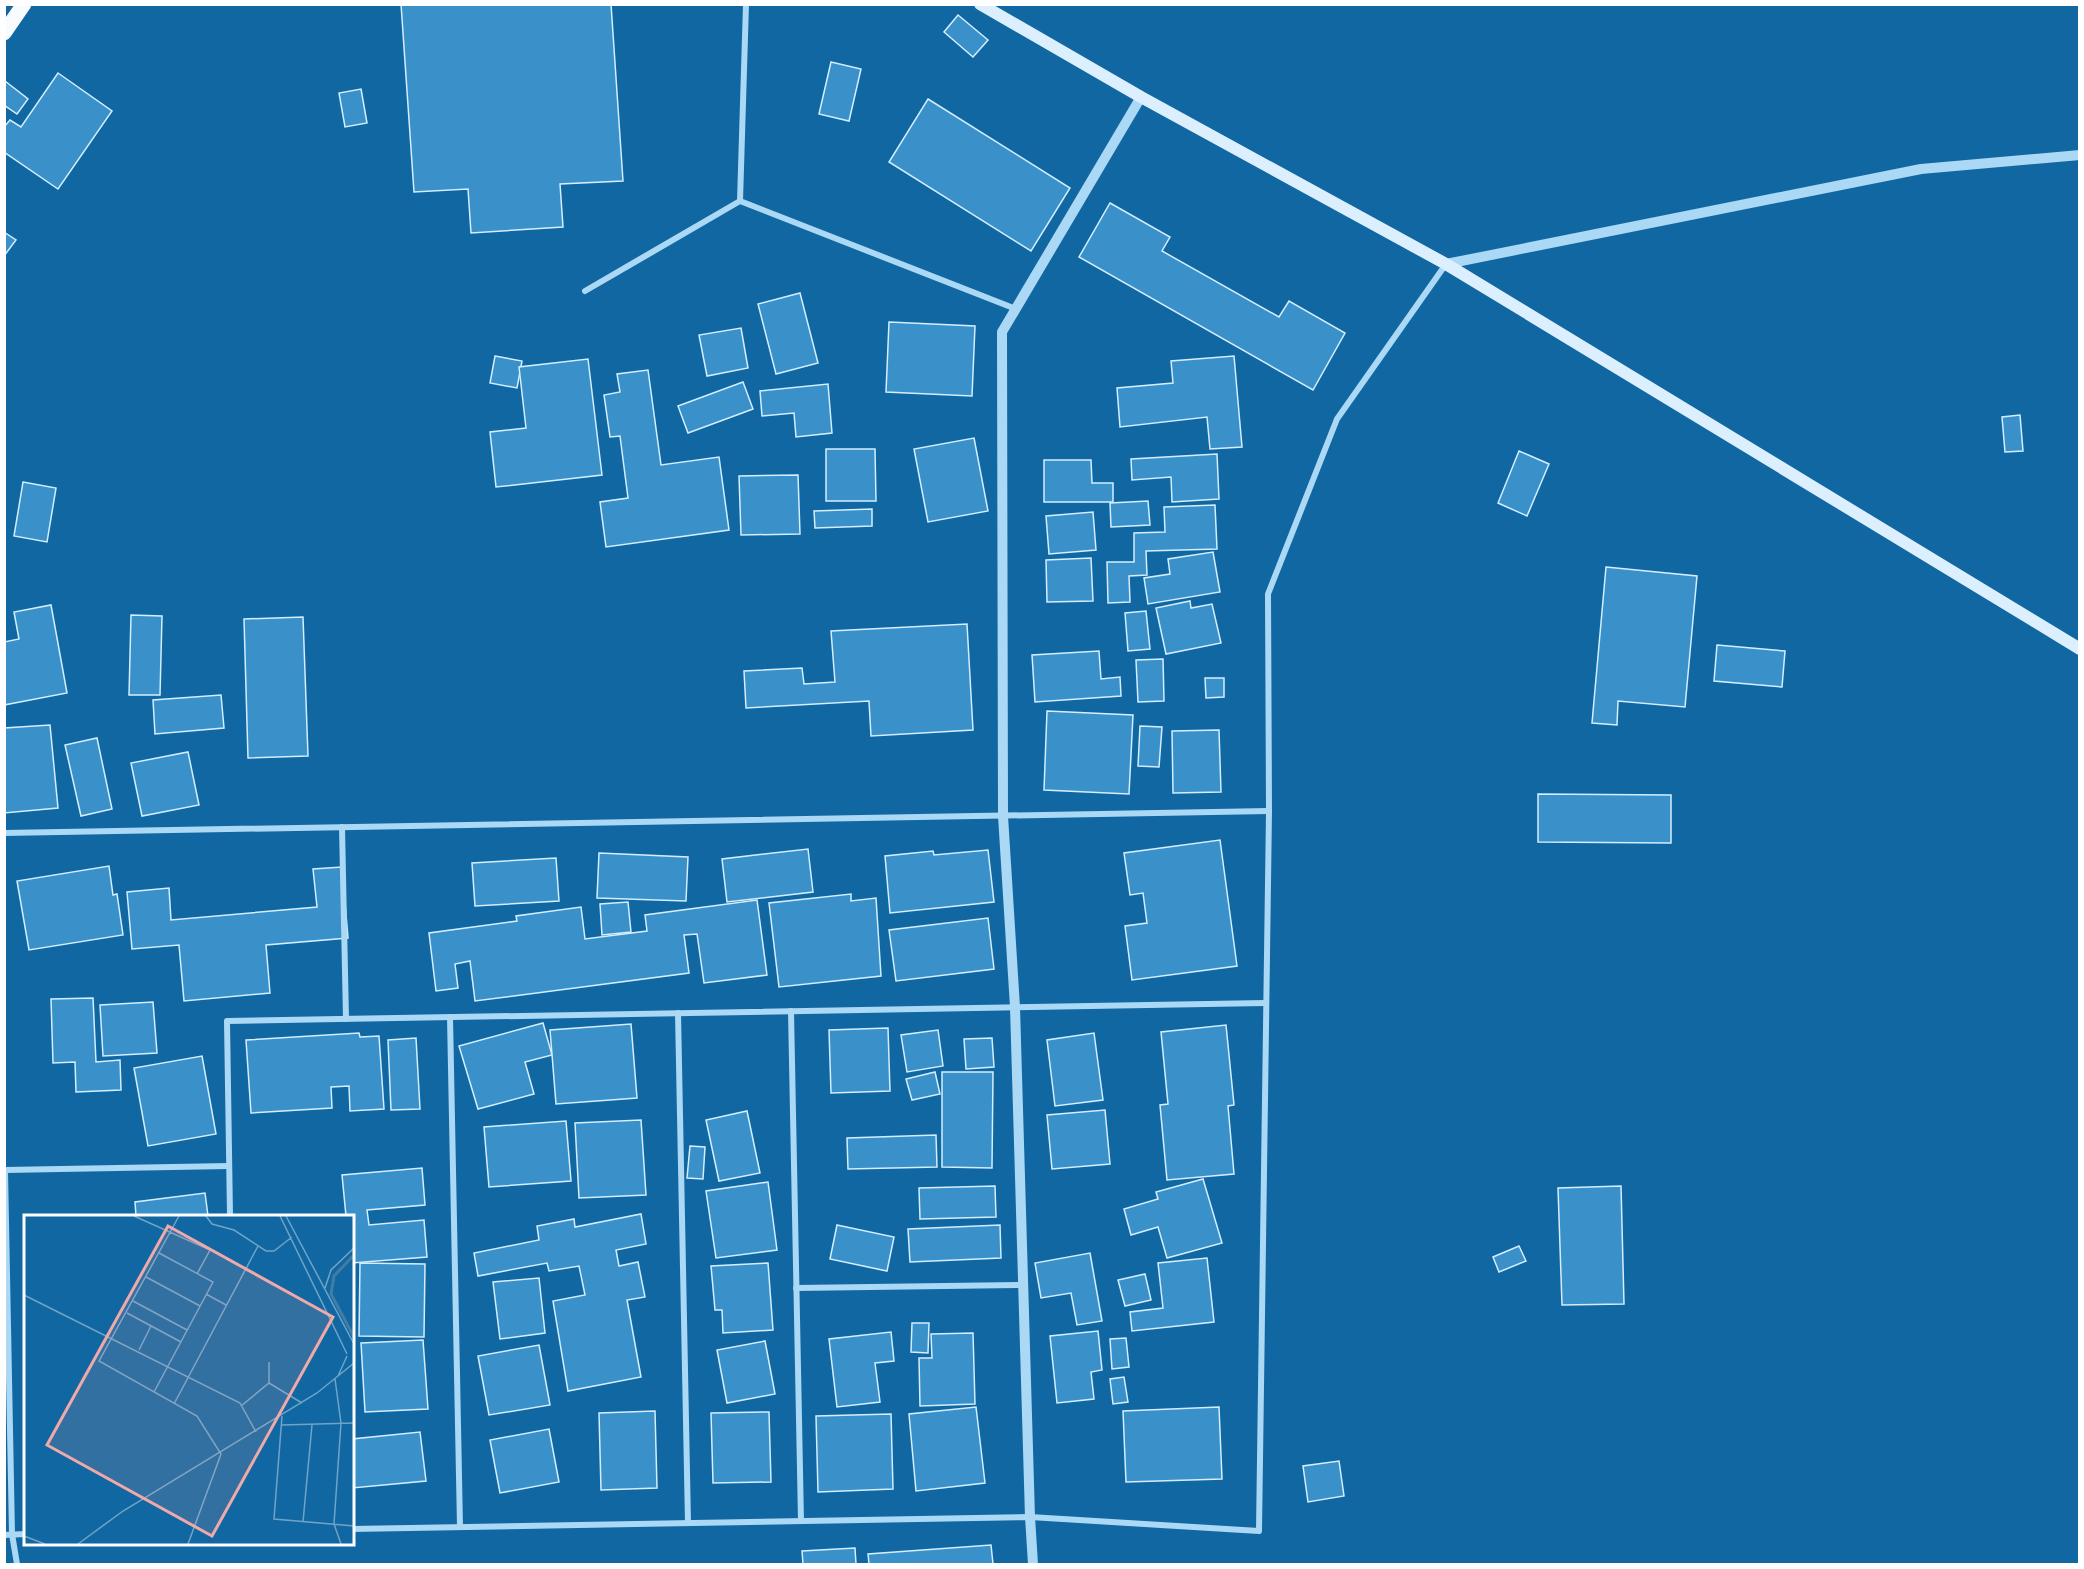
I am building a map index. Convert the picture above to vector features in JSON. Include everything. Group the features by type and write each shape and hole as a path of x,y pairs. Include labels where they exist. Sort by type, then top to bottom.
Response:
{"main road":[{"path":"4,33 24,4"},
{"path":"980,4 1141,97 1446,264 2079,649"}],"street":[{"path":"740,201 746,4"},
{"path":"1033,1564 1015,1007 1003,816 1002,332 1141,97"},
{"path":"354,1529 1030,1517 1259,1531 1269,811 1268,594 1337,419 1446,264 1921,168 2079,155"},
{"path":"585,291 740,201"},
{"path":"740,201 1016,309"},
{"path":"4,833 1269,811"},
{"path":"342,827 346,1019"},
{"path":"230,1215 227,1021 1266,1003"},
{"path":"791,1011 801,1521"},
{"path":"678,1014 688,1523"},
{"path":"450,1017 460,1527"},
{"path":"17,1564 12,1534 5,1170 229,1166"},
{"path":"796,1288 1023,1285"},
{"path":"4,1534 24,1534"}],"building":[{"path":"401,4 611,4 623,181 560,184 563,227 471,233 468,189 414,192"},
{"path":"958,15 988,40 973,57 944,32"},
{"path":"831,62 861,69 849,121 819,114"},
{"path":"58,73 112,111 58,189 4,152 4,127 10,120 21,127"},
{"path":"5,81 28,99 17,114 4,105"},
{"path":"361,89 367,123 345,127 339,93"},
{"path":"928,99 1070,188 1031,251 889,162"},
{"path":"1110,203 1170,237 1162,251 1279,317 1289,301 1345,333 1313,390 1079,257"},
{"path":"4,232 16,240 4,256"},
{"path":"800,293 818,363 776,374 758,304"},
{"path":"889,322 975,326 972,396 886,392"},
{"path":"741,328 748,368 707,376 699,335"},
{"path":"495,356 522,361 517,388 490,383"},
{"path":"1234,356 1242,447 1210,449 1207,417 1120,427 1117,388 1173,383 1171,361"},
{"path":"588,359 602,475 496,487 490,432 526,428 519,367"},
{"path":"648,370 661,465 719,457 729,530 606,547 600,502 628,498 620,436 610,437 604,395 620,392 617,374"},
{"path":"743,382 753,409 688,433 678,406"},
{"path":"828,384 832,433 796,437 794,413 762,416 760,391"},
{"path":"2020,415 2023,451 2005,452 2002,417"},
{"path":"974,438 988,511 928,522 914,449"},
{"path":"826,449 875,449 876,501 826,501"},
{"path":"1519,451 1549,464 1527,516 1498,503"},
{"path":"1217,454 1219,499 1172,502 1171,477 1132,480 1131,459"},
{"path":"1044,460 1091,460 1092,483 1113,483 1113,502 1044,502"},
{"path":"798,475 800,534 741,535 739,476"},
{"path":"23,482 56,488 47,542 14,536"},
{"path":"1148,501 1150,525 1111,527 1110,503"},
{"path":"1215,505 1217,549 1146,551 1147,575 1129,576 1130,602 1108,603 1107,562 1134,562 1134,533 1165,532 1164,507"},
{"path":"872,509 872,526 815,528 814,511"},
{"path":"1093,512 1096,550 1049,554 1046,516"},
{"path":"1213,552 1220,592 1148,604 1144,578 1170,574 1168,559"},
{"path":"1091,558 1093,601 1047,602 1046,560"},
{"path":"1606,567 1697,576 1685,707 1618,701 1617,725 1592,723"},
{"path":"1190,601 1191,608 1212,604 1221,643 1166,654 1156,608"},
{"path":"51,605 67,693 4,705 4,642 19,639 14,612"},
{"path":"1146,611 1150,649 1128,651 1125,613"},
{"path":"131,615 162,616 160,695 129,695"},
{"path":"303,617 308,756 248,758 244,619"},
{"path":"967,624 973,730 871,736 869,701 746,708 744,671 802,668 804,684 835,682 831,631"},
{"path":"1717,645 1785,651 1782,687 1714,681"},
{"path":"1099,651 1101,679 1120,677 1121,696 1035,702 1032,655"},
{"path":"1163,659 1164,701 1138,702 1136,660"},
{"path":"1205,678 1224,678 1224,697 1206,698"},
{"path":"221,695 224,728 155,734 153,700"},
{"path":"1047,711 1133,715 1129,794 1044,790"},
{"path":"50,725 58,808 4,813 4,728"},
{"path":"1140,726 1162,727 1159,767 1138,766"},
{"path":"1219,730 1221,792 1173,793 1172,731"},
{"path":"97,738 112,809 81,816 65,745"},
{"path":"188,752 199,805 142,816 131,763"},
{"path":"1538,794 1671,795 1671,843 1538,842"},
{"path":"1220,840 1237,966 1132,980 1125,926 1147,923 1143,893 1130,895 1124,853"},
{"path":"808,849 813,892 727,902 722,859"},
{"path":"988,850 994,902 890,913 885,856 933,851 934,855"},
{"path":"599,853 688,857 686,901 597,898"},
{"path":"556,858 559,901 475,906 472,863"},
{"path":"109,866 113,895 117,894 123,935 29,950 17,881"},
{"path":"342,867 348,938 266,945 270,993 184,1001 179,945 132,949 127,892 169,888 171,920 317,907 313,869"},
{"path":"851,894 851,901 876,898 881,976 779,987 769,903"},
{"path":"757,900 767,975 704,983 697,934 684,935 689,973 475,1001 470,961 455,964 458,988 436,991 429,933 517,921 516,916 581,907 585,939 647,931 645,915"},
{"path":"628,902 631,932 602,935 600,904"},
{"path":"988,918 994,969 896,981 889,930"},
{"path":"93,998 96,1062 120,1060 121,1090 76,1092 75,1062 53,1063 51,999"},
{"path":"153,1002 157,1053 103,1056 100,1005"},
{"path":"543,1023 552,1055 525,1062 534,1094 478,1109 459,1046"},
{"path":"631,1024 637,1098 556,1104 550,1030"},
{"path":"1226,1025 1234,1105 1228,1106 1234,1174 1167,1180 1160,1105 1168,1104 1161,1032"},
{"path":"888,1028 890,1091 831,1093 829,1030"},
{"path":"938,1030 943,1066 907,1072 901,1035"},
{"path":"359,1033 360,1037 379,1036 384,1109 350,1111 349,1086 331,1087 332,1108 251,1113 246,1040"},
{"path":"1094,1033 1103,1100 1055,1106 1047,1040"},
{"path":"416,1038 420,1109 391,1110 388,1040"},
{"path":"992,1038 994,1067 966,1069 964,1039"},
{"path":"202,1056 216,1134 148,1146 134,1068"},
{"path":"935,1072 940,1094 912,1100 906,1079"},
{"path":"942,1072 993,1072 992,1168 942,1167"},
{"path":"1105,1110 1110,1164 1052,1169 1047,1115"},
{"path":"747,1111 760,1173 719,1181 706,1120"},
{"path":"641,1120 646,1195 579,1198 575,1123"},
{"path":"566,1121 571,1181 489,1187 484,1127"},
{"path":"936,1135 937,1167 848,1169 847,1138"},
{"path":"690,1146 705,1147 703,1179 687,1178"},
{"path":"422,1168 425,1205 367,1210 369,1225 424,1220 427,1257 354,1263 354,1215 346,1215 342,1175"},
{"path":"1203,1179 1222,1243 1167,1258 1158,1227 1131,1235 1124,1209 1158,1199 1156,1192"},
{"path":"768,1182 777,1250 716,1258 706,1191"},
{"path":"995,1186 996,1217 920,1219 919,1188"},
{"path":"1621,1186 1624,1304 1562,1305 1558,1188"},
{"path":"205,1193 208,1215 136,1215 135,1202"},
{"path":"641,1214 646,1244 616,1250 619,1266 638,1262 645,1297 627,1300 641,1377 568,1391 553,1301 585,1295 579,1266 549,1271 547,1263 478,1276 474,1253 539,1240 537,1226 574,1219 575,1227"},
{"path":"837,1225 894,1237 887,1271 830,1259"},
{"path":"1000,1225 1001,1258 910,1262 908,1229"},
{"path":"1519,1246 1526,1261 1499,1272 1493,1257"},
{"path":"1090,1253 1102,1321 1077,1325 1071,1293 1041,1298 1035,1263"},
{"path":"1207,1258 1214,1322 1132,1331 1130,1312 1163,1308 1158,1263"},
{"path":"360,1263 425,1264 424,1337 359,1336"},
{"path":"768,1263 773,1330 723,1333 722,1310 715,1310 711,1266"},
{"path":"1145,1274 1151,1300 1125,1306 1118,1280"},
{"path":"539,1278 545,1333 500,1339 493,1282"},
{"path":"912,1323 929,1323 928,1353 911,1352"},
{"path":"1098,1331 1102,1370 1091,1372 1094,1399 1057,1403 1050,1336"},
{"path":"891,1332 894,1361 875,1363 880,1402 837,1407 829,1339"},
{"path":"973,1333 975,1404 920,1406 919,1358 932,1358 931,1334"},
{"path":"1126,1338 1129,1367 1112,1369 1110,1339"},
{"path":"423,1340 428,1409 365,1412 361,1343"},
{"path":"765,1341 775,1394 727,1403 717,1350"},
{"path":"539,1345 550,1405 489,1415 478,1356"},
{"path":"1124,1377 1128,1402 1113,1404 1110,1379"},
{"path":"976,1407 985,1483 916,1491 909,1414"},
{"path":"1219,1407 1222,1479 1126,1482 1123,1411"},
{"path":"655,1411 657,1488 601,1490 599,1413"},
{"path":"769,1412 771,1482 713,1483 711,1413"},
{"path":"891,1414 893,1489 818,1492 816,1416"},
{"path":"549,1429 559,1482 500,1493 490,1440"},
{"path":"420,1432 426,1481 354,1488 354,1439"},
{"path":"1339,1461 1344,1496 1308,1502 1303,1466"},
{"path":"991,1545 993,1564 869,1564 868,1554"},
{"path":"855,1548 856,1564 803,1564 802,1551"}]}
